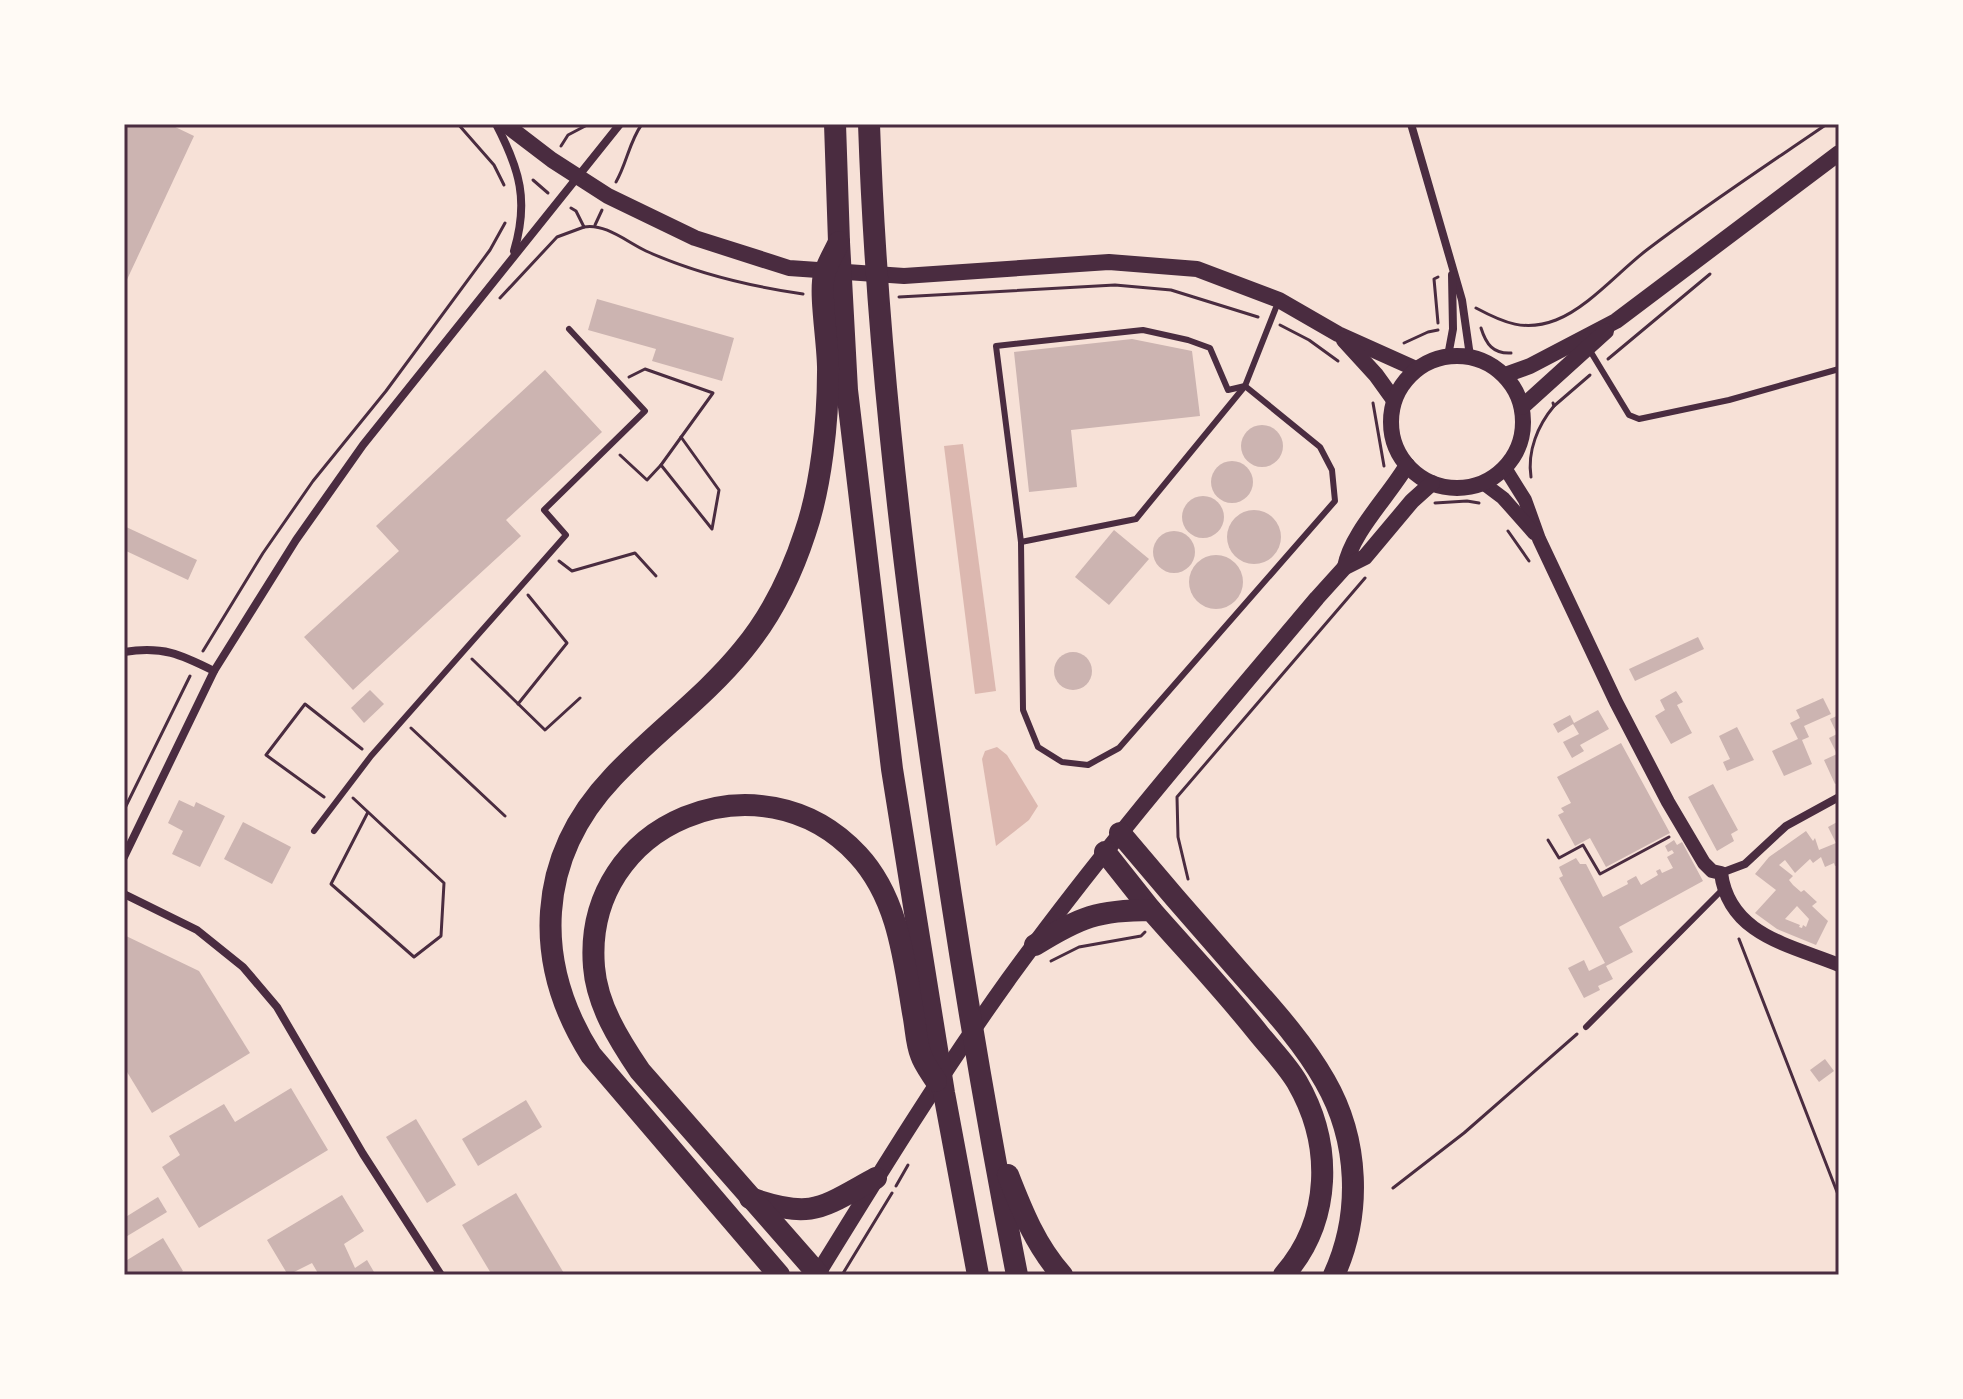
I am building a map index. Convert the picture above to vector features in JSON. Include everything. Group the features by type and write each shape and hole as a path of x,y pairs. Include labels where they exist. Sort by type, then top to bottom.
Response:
{"highway":[{"path":"835,124 839,242 823,277 834,306 847,390 892,769 944,1093 978,1275"},
{"path":"869,124 877,304 912,628 989,1129 1017,1275"},
{"path":"779,1275 591,1055 557,981 550,934 555,882 568,841 579,820 613,777 741,654 770,614 789,578 815,501 834,306"},
{"path":"817,1274 640,1071 622,1045 598,990 594,941 604,896 625,861 654,834 673,822 713,808 749,803 802,814 849,845 876,880 893,917 902,944 920,1055 944,1093"},
{"path":"1120,833 1290,1031 1326,1083 1351,1156 1353,1190 1349,1234 1334,1275"},
{"path":"1105,852 1295,1079 1313,1114 1323,1161 1321,1199 1309,1239 1284,1275"},
{"path":"1037,955 1085,917 1104,912 1155,914"},
{"path":"989,1129 1031,1231 1062,1275"},
{"path":"748,1197 778,1208 809,1210 822,1207 876,1178"}],"main road":[{"path":"505,124 608,196 695,238 789,268 904,276 1109,262 1197,269 1279,300 1338,334 1416,369"},
{"path":"1522,407 1589,349 1616,321 1839,153"},
{"path":"1505,375 1530,366 1616,321"},
{"path":"1338,334 1394,400"},
{"path":"1448,356 1470,356 1489,363 1505,375 1516,390 1522,407 1523,429 1518,450 1505,468 1483,483 1458,488 1432,483 1407,465 1397,451 1391,417 1394,400 1403,383 1416,369 1448,356"},
{"path":"1345,567 1348,550 1407,465"},
{"path":"817,1274 876,1178 1008,981 1037,955 1105,852 1345,567 1365,557 1412,501 1432,483"}],"street":[{"path":"496,124 515,163 520,185 522,224 513,256"},
{"path":"124,857 214,671 296,540 363,445 620,124"},
{"path":"1411,124 1462,300 1470,356"},
{"path":"1448,356 1453,329 1452,270"},
{"path":"1505,468 1519,488 1539,539 1616,702 1683,829 1708,868 1721,873 1738,869 1786,826 1839,797"},
{"path":"1483,483 1503,498 1539,539"},
{"path":"124,652 150,648 178,655 214,671"},
{"path":"1721,873 1723,889 1741,920 1758,932 1839,965"},
{"path":"124,894 197,930 243,967 269,997 363,1154 441,1275"}],"lane":[{"path":"1021,542 1136,519 1245,386 1279,300"},
{"path":"314,831 371,756 566,535 544,510 645,411 569,329"},
{"path":"1143,330 1210,348 1228,390 1245,386 1320,447 1332,470 1335,501 1119,748 1088,765 1062,762 1038,747 1023,710 1021,542 996,346 1143,330"},
{"path":"1589,349 1629,415 1639,419 1729,400 1839,369"},
{"path":"1586,1027 1723,889"}],"path":[{"path":"458,124 494,165 505,188 534,180 558,202 576,211 584,227"},
{"path":"595,225 624,169 632,137 642,124"},
{"path":"1462,300 1512,326 1523,327 1558,320 1645,251 1827,124"},
{"path":"495,303 557,237 595,225 700,273 803,294"},
{"path":"1391,357 1400,346 1416,336 1438,330 1434,279 1452,270"},
{"path":"1519,488 1531,479 1529,464 1535,438 1554,406 1712,272"},
{"path":"1467,328 1481,327 1485,341 1492,348 1502,354 1523,356 1530,366"},
{"path":"610,445 647,480 713,393 645,369 619,383"},
{"path":"1544,388 1554,406"},
{"path":"661,465 712,529 719,490 681,437"},
{"path":"1424,509 1449,501 1467,501 1488,507 1503,498"},
{"path":"549,554 572,571 635,553 656,576"},
{"path":"1178,901 1190,887 1178,837 1177,797 1365,578"},
{"path":"518,704 567,643 521,586"},
{"path":"463,651 545,730 580,698"},
{"path":"333,805 266,755 305,704 371,756"},
{"path":"402,720 505,816"},
{"path":"344,790 368,812 444,883 441,936 414,957 331,884 368,812"},
{"path":"1548,840 1559,858 1583,845 1600,874 1683,829"},
{"path":"1037,955 1141,936 1155,914"},
{"path":"1741,920 1738,935 1839,1197"},
{"path":"1393,1188 1464,1133 1586,1027"},
{"path":"842,1275 908,1164"}],"shaded area":[{"path":"963,444 996,691 975,694 944,446"},
{"path":"997,747 1007,755 1038,806 1029,820 996,846 982,759 985,751"}],"building":[{"path":"124,124 169,124 194,136 124,286"},
{"path":"597,299 734,338 722,381 652,361 656,349 588,330"},
{"path":"1132,339 1192,351 1200,416 1071,430 1077,487 1029,492 1014,352"},
{"path":"545,370 602,432 506,520 521,536 353,690 304,637 399,551 376,526"},
{"path":"1262,425 1277,431 1283,446 1277,461 1262,467 1247,461 1241,446 1247,431"},
{"path":"1232,461 1247,467 1253,482 1247,497 1232,503 1217,497 1211,482 1217,467"},
{"path":"1203,496 1218,502 1224,517 1218,532 1203,538 1188,532 1182,517 1188,502"},
{"path":"1254,510 1273,518 1281,537 1273,556 1254,564 1235,556 1227,537 1235,518"},
{"path":"124,526 197,560 188,580 124,550"},
{"path":"1114,530 1149,559 1109,605 1075,577"},
{"path":"1174,531 1189,537 1195,552 1189,567 1174,573 1159,567 1153,552 1159,537"},
{"path":"1216,555 1235,563 1243,582 1235,601 1216,609 1197,601 1189,582 1197,563"},
{"path":"1698,637 1704,649 1635,681 1629,669"},
{"path":"1073,652 1086,658 1092,671 1086,684 1073,690 1060,684 1054,671 1060,658"},
{"path":"370,690 384,704 364,723 351,708"},
{"path":"1676,691 1683,702 1677,705 1692,733 1671,744 1655,716 1665,710 1660,700"},
{"path":"1823,698 1831,714 1804,726 1809,737 1802,740 1812,764 1784,776 1772,751 1798,739 1790,723 1800,718 1796,710"},
{"path":"1598,710 1609,729 1580,745 1584,751 1572,758 1563,742 1579,734 1573,724 1558,733 1553,724 1570,715 1574,723"},
{"path":"1839,715 1839,782 1835,784 1824,760 1837,754 1829,738 1837,734 1830,719"},
{"path":"1737,727 1754,760 1727,771 1723,762 1730,759 1719,736"},
{"path":"1621,743 1670,833 1606,867 1590,838 1575,846 1558,815 1564,812 1561,808 1571,803 1557,777"},
{"path":"1713,784 1738,830 1731,834 1734,841 1717,851 1688,797"},
{"path":"179,800 194,807 196,802 225,816 200,867 172,854 183,831 168,823"},
{"path":"1839,821 1839,865 1835,866 1834,863 1825,867 1821,857 1813,863 1810,859 1795,873 1785,860 1779,865 1793,876 1789,880 1793,885 1817,902 1812,906 1828,921 1816,945 1777,929 1755,913 1776,890 1755,874 1769,857 1806,831 1813,841 1815,838 1819,850 1836,843 1828,827","holes":["1797,906 1809,919 1806,927 1803,925 1802,928 1785,919"]},
{"path":"243,822 291,847 272,884 224,859"},
{"path":"1674,840 1677,845 1682,842 1703,881 1619,927 1633,952 1606,966 1613,979 1584,998 1568,968 1584,960 1589,971 1605,963 1559,878 1563,876 1559,867 1576,858 1580,864 1586,864 1603,897 1628,884 1627,881 1636,876 1641,885 1658,875 1656,871 1660,869 1662,873 1673,868 1667,857 1674,853 1672,850 1668,852 1665,846"},
{"path":"124,935 199,971 250,1053 152,1113 124,1067"},
{"path":"1825,1059 1834,1071 1819,1082 1810,1070"},
{"path":"291,1088 328,1150 199,1228 162,1167 180,1155 169,1136 224,1104 235,1122"},
{"path":"526,1100 542,1127 478,1166 462,1139"},
{"path":"416,1119 456,1185 427,1203 386,1137"},
{"path":"516,1193 565,1275 492,1275 462,1225"},
{"path":"342,1195 364,1231 344,1244 355,1268 367,1260 374,1272 368,1275 319,1275 312,1263 288,1275 267,1240"},
{"path":"158,1197 167,1212 124,1238 124,1218"},
{"path":"163,1238 183,1271 177,1275 124,1275 124,1262"}]}
